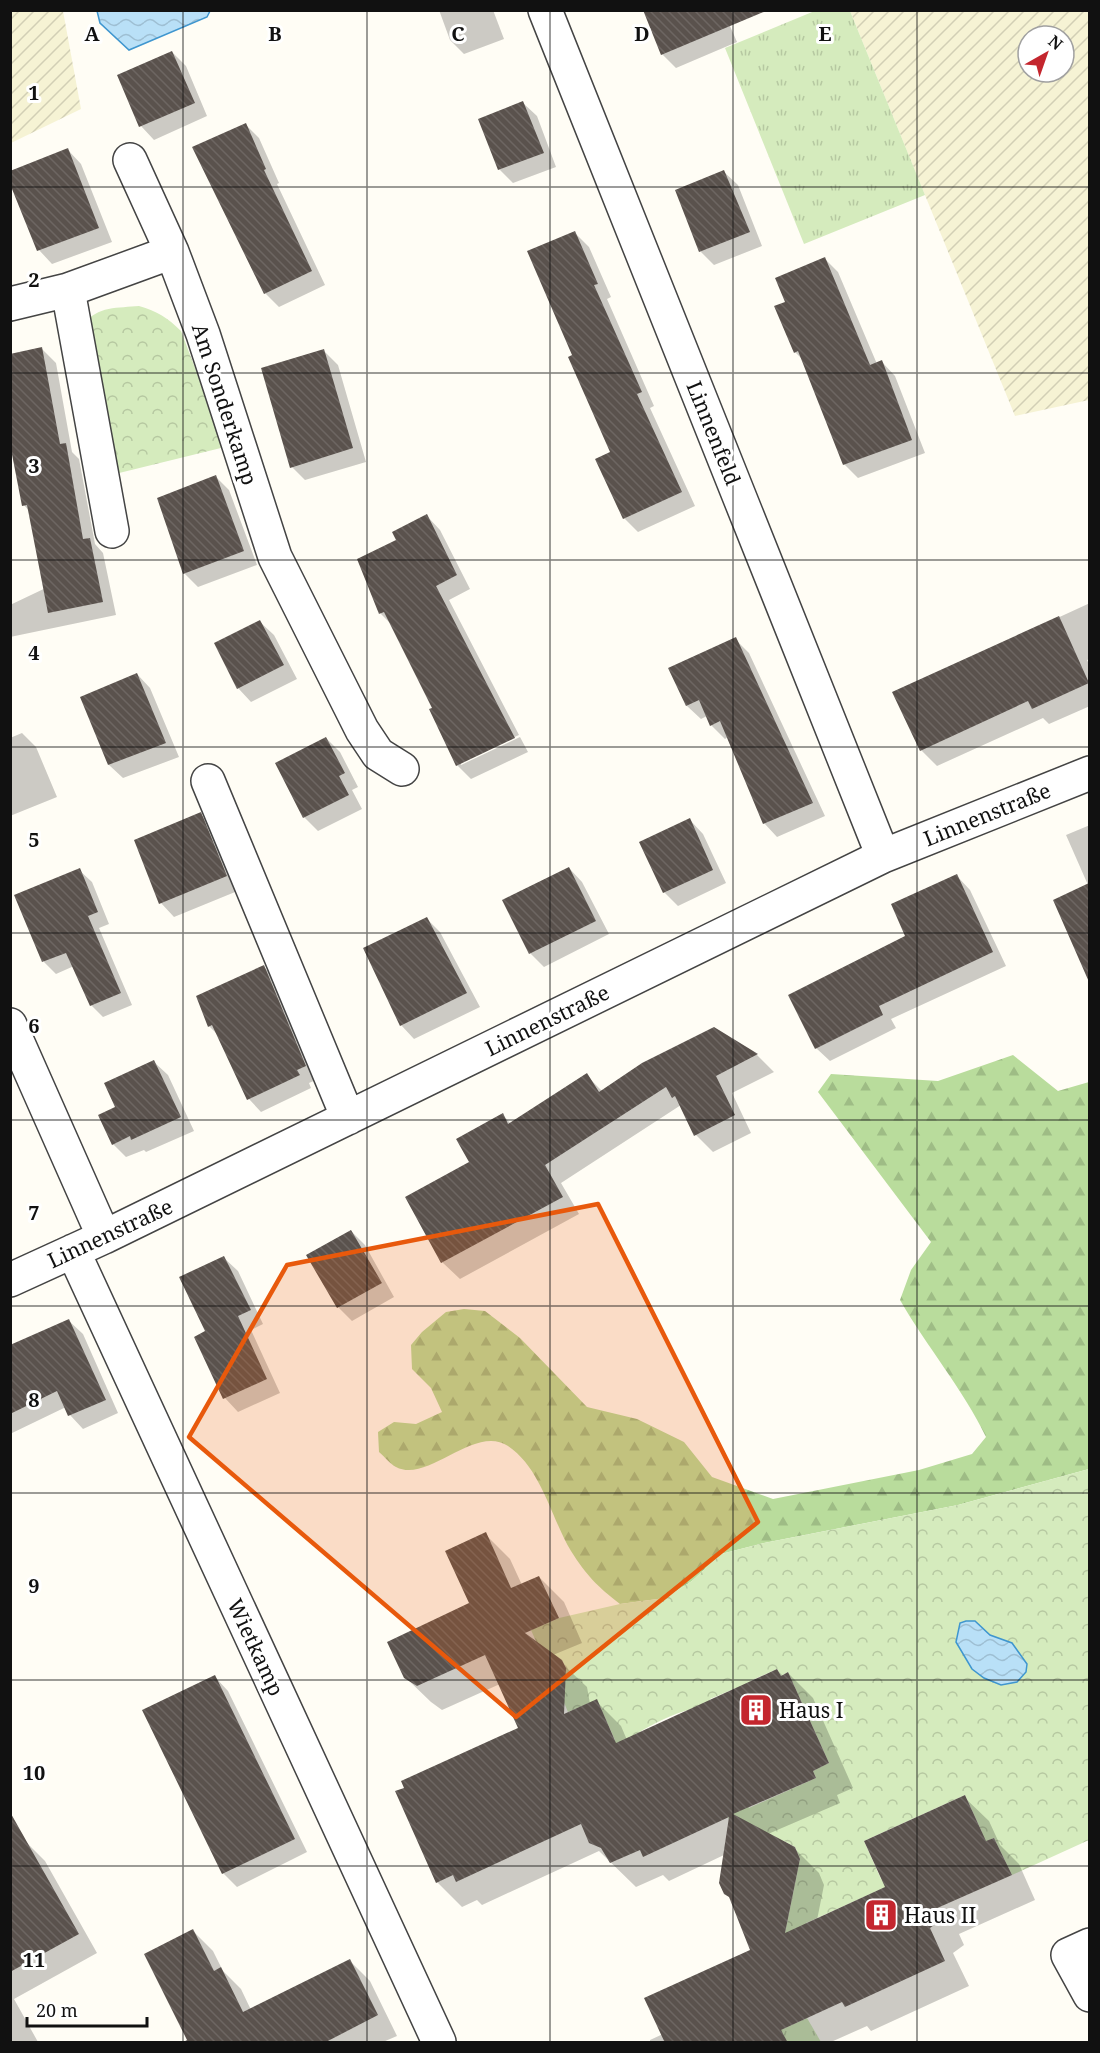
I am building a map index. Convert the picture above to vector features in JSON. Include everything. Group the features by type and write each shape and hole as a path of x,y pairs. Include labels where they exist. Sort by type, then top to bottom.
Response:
{"street":[{"name":"Linnenfeld","path":"545,10 883,856"},
{"name":"Am Sonderkamp","path":"130,160 172,252 203,334 275,557 362,730 378,754 402,769"},
{"path":"10,304 68,290 172,252"},
{"path":"68,290 112,531"},
{"name":"Linnenstraße","path":"10,1280 104,1237 883,856 1089,773"},
{"path":"208,781 348,1118"},
{"path":"10,1025 104,1237"},
{"name":"Wietkamp","path":"73,1251 439,2043"},
{"path":"1089,1945 1068,1955 1089,1995"}],"highlighted area":[{"path":"598,1204 758,1522 516,1717 189,1437 287,1265"}],"shaded area":[{"path":"10,11 63,11 81,109 11,143"},
{"path":"850,11 1089,11 1089,400 1015,416"}],"green space":[{"path":"817,10 850,11 925,195 804,244 725,48"},
{"path":"139,306 162,316 181,331 225,447 115,474 85,324 95,314 102,311"},
{"path":"1013,1055 1058,1091 1089,1082 1089,1469 958,1505 764,1543 721,1554 692,1581 665,1598 620,1604 605,1592 582,1567 564,1538 538,1481 520,1456 508,1446 495,1441 481,1442 422,1468 409,1470 394,1466 379,1452 378,1432 394,1422 416,1424 442,1412 431,1388 412,1369 411,1345 422,1332 446,1312 464,1309 485,1311 520,1338 587,1407 637,1419 684,1442 712,1477 773,1499 919,1470 972,1454 986,1437 967,1402 900,1300 911,1270 931,1242 818,1092 831,1074 938,1081"},
{"path":"1089,1469 1089,1840 1012,1875 994,1838 983,1843 982,1832 965,1795 864,1841 881,1879 888,1886 806,1923 807,1930 787,1938 785,1933 800,1859 795,1847 784,1841 770,1842 745,1854 725,1811 746,1802 749,1808 816,1778 813,1771 829,1763 788,1672 781,1676 777,1669 750,1681 752,1689 736,1688 710,1699 712,1707 687,1710 659,1721 611,1753 615,1740 597,1700 568,1712 557,1686 566,1668 557,1657 542,1655 531,1630 559,1618 620,1604 665,1598 692,1581 721,1554 764,1543 958,1505"},
{"path":"807,2018 821,2042 768,2042 781,2030"}],"water":[{"path":"97,10 210,11 207,17 129,50 100,23"},
{"path":"975,1621 990,1635 1012,1643 1027,1664 1026,1672 1017,1682 1001,1685 984,1678 972,1669 956,1642 960,1623"}],"building":[{"path":"643,10 766,10 766,11 661,55"},
{"path":"172,51 195,103 139,127 117,75"},
{"path":"523,101 544,153 498,170 478,119"},
{"path":"246,123 266,169 264,170 312,271 264,294 192,147"},
{"path":"68,148 99,228 37,251 10,184 10,171"},
{"path":"724,170 750,232 699,252 675,190"},
{"path":"575,231 598,284 594,285 642,392 637,394 682,492 623,519 595,459 610,452 568,357 572,355 527,251"},
{"path":"825,257 870,365 882,360 912,440 843,465 798,351 794,353 774,306 785,302 775,278"},
{"path":"42,347 60,444 66,443 83,539 90,538 103,602 48,613 27,505 22,506 10,444 10,354"},
{"path":"324,349 353,448 290,468 261,368"},
{"path":"216,475 244,551 183,574 157,498"},
{"path":"427,514 457,575 436,586 515,738 456,766 429,709 432,708 384,612 379,614 357,559 396,540 392,532"},
{"path":"1059,616 1089,683 1032,709 1028,701 920,751 892,692"},
{"path":"260,620 284,665 237,689 214,643"},
{"path":"736,637 813,803 763,824 720,721 710,726 699,700 686,706 668,668"},
{"path":"137,673 166,743 108,765 80,697"},
{"path":"326,737 345,773 339,776 349,795 303,818 275,763"},
{"path":"201,812 227,876 159,904 134,840"},
{"path":"690,818 713,870 663,893 639,842"},
{"path":"569,867 596,921 529,954 502,900"},
{"path":"80,868 98,912 88,916 121,993 90,1006 66,953 42,962 14,895"},
{"path":"957,874 993,952 879,1006 883,1015 815,1049 788,995 905,936 891,904"},
{"path":"1089,883 1089,982 1053,900"},
{"path":"427,917 467,993 400,1026 363,948"},
{"path":"264,965 306,1066 297,1070 300,1075 247,1100 212,1025 208,1027 196,996"},
{"path":"714,1027 758,1054 716,1076 735,1115 694,1136 675,1096 672,1098 666,1087 545,1165 563,1197 441,1263 405,1197 469,1162 456,1139 503,1113 508,1124 587,1073 599,1092 642,1063"},
{"path":"154,1060 181,1117 131,1140 130,1136 112,1145 98,1115 115,1107 104,1083"},
{"path":"351,1230 382,1283 337,1308 306,1255"},
{"path":"224,1256 251,1310 238,1316 267,1379 223,1399 194,1337 205,1331 179,1277"},
{"path":"69,1319 106,1400 68,1416 57,1391 10,1414 10,1345"},
{"path":"486,1532 511,1588 539,1576 559,1618 525,1633 562,1660 566,1668 564,1714 597,1699 616,1743 777,1669 781,1676 788,1672 829,1763 813,1771 816,1778 733,1814 795,1847 800,1859 785,1933 885,1887 864,1841 965,1795 986,1841 994,1838 1012,1875 935,1909 941,1920 930,1928 945,1961 845,2007 842,2002 781,2030 788,2043 665,2043 644,1998 750,1950 729,1897 724,1894 719,1883 729,1817 643,1857 640,1850 610,1863 601,1848 589,1843 581,1824 456,1882 453,1875 436,1883 395,1791 404,1788 401,1781 518,1728 485,1655 417,1686 404,1678 387,1642 469,1603 445,1551"},
{"path":"215,1675 295,1839 222,1874 142,1710"},
{"path":"10,1812 79,1934 10,1972"},
{"path":"193,1929 214,1971 221,1967 243,2012 350,1959 378,2015 324,2043 182,2043 187,2040 144,1954"}],"place":[{"name":"Haus I","path":"756,1710"},
{"name":"Haus II","path":"881,1915"}]}
